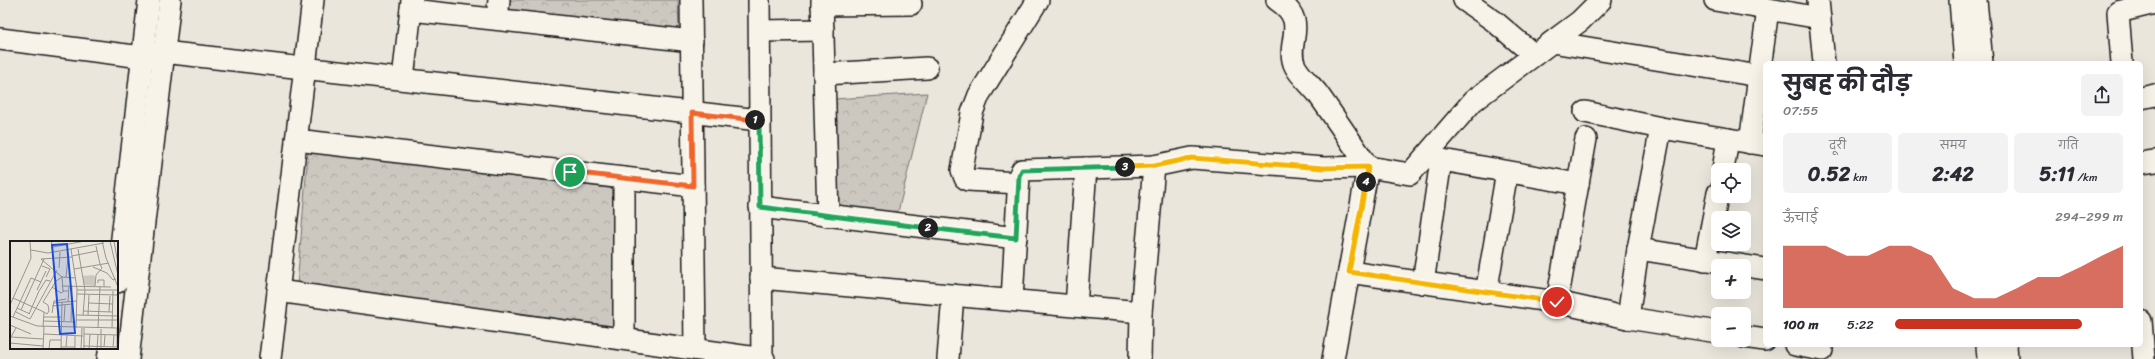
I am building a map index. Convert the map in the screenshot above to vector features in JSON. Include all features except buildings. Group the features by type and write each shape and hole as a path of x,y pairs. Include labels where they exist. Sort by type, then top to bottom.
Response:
{"street":[{"path":"118,273 149,0"},
{"path":"128,359 170,0"},
{"path":"270,359 313,0"},
{"path":"691,0 695,349"},
{"path":"278,291 763,359 759,120 759,0"},
{"path":"1018,184 968,180 965,178 962,170 972,113 977,100 1038,0"},
{"path":"1277,0 1289,10 1294,19 1296,31 1293,46 1295,65 1317,93 1368,167 1333,359"},
{"path":"1464,0 1494,21 1534,55"},
{"path":"1012,300 1018,184 1019,173 1022,170 1154,166 1192,158 1324,168 1368,167 1410,174 1433,158 1473,101 1580,21 1601,0"},
{"path":"1715,0 1768,9 1819,9 1824,61"},
{"path":"1960,0 1965,61"},
{"path":"1976,0 1982,61"},
{"path":"828,216 823,2 911,4"},
{"path":"2122,61 2118,12 2155,3"},
{"path":"403,79 411,5 498,10 692,41"},
{"path":"1585,112 1661,128 1758,144 1759,76 1768,9"},
{"path":"760,31 823,30"},
{"path":"0,39 142,57 163,52 759,120"},
{"path":"1552,42 1759,76"},
{"path":"824,74 927,68"},
{"path":"2143,98 2155,95"},
{"path":"1628,318 1638,249 1661,128"},
{"path":"1557,302 1586,139"},
{"path":"296,140 693,186"},
{"path":"1723,163 1728,140"},
{"path":"1433,158 1578,184"},
{"path":"1423,283 1433,158"},
{"path":"2143,163 2155,161"},
{"path":"1140,359 1141,312 1154,166"},
{"path":"1076,306 1086,168"},
{"path":"1486,293 1507,172"},
{"path":"624,178 624,339"},
{"path":"1705,260 1716,203"},
{"path":"760,207 1016,238"},
{"path":"1638,249 1763,269"},
{"path":"1349,272 1486,293 1557,302 1628,318 1711,331"},
{"path":"761,278 1141,312"},
{"path":"948,359 953,294"},
{"path":"1751,338 1763,340"},
{"path":"2143,346 2144,359"},
{"path":"1804,347 1822,351"},
{"path":"1987,347 1988,359"},
{"path":"2006,347 2007,359"},
{"path":"108,359 110,349"}],"green space":[{"path":"503,0 678,0 679,33 502,13"},
{"path":"927,93 897,216 836,209 835,99"},
{"path":"308,152 617,189 613,328 297,286"}],"route":[{"path":"570,172 693,186 692,113 759,120 760,207 1016,238 1019,173 1022,170 1154,166 1175,160 1192,158 1324,168 1368,167 1349,272 1486,293 1557,302"}]}
